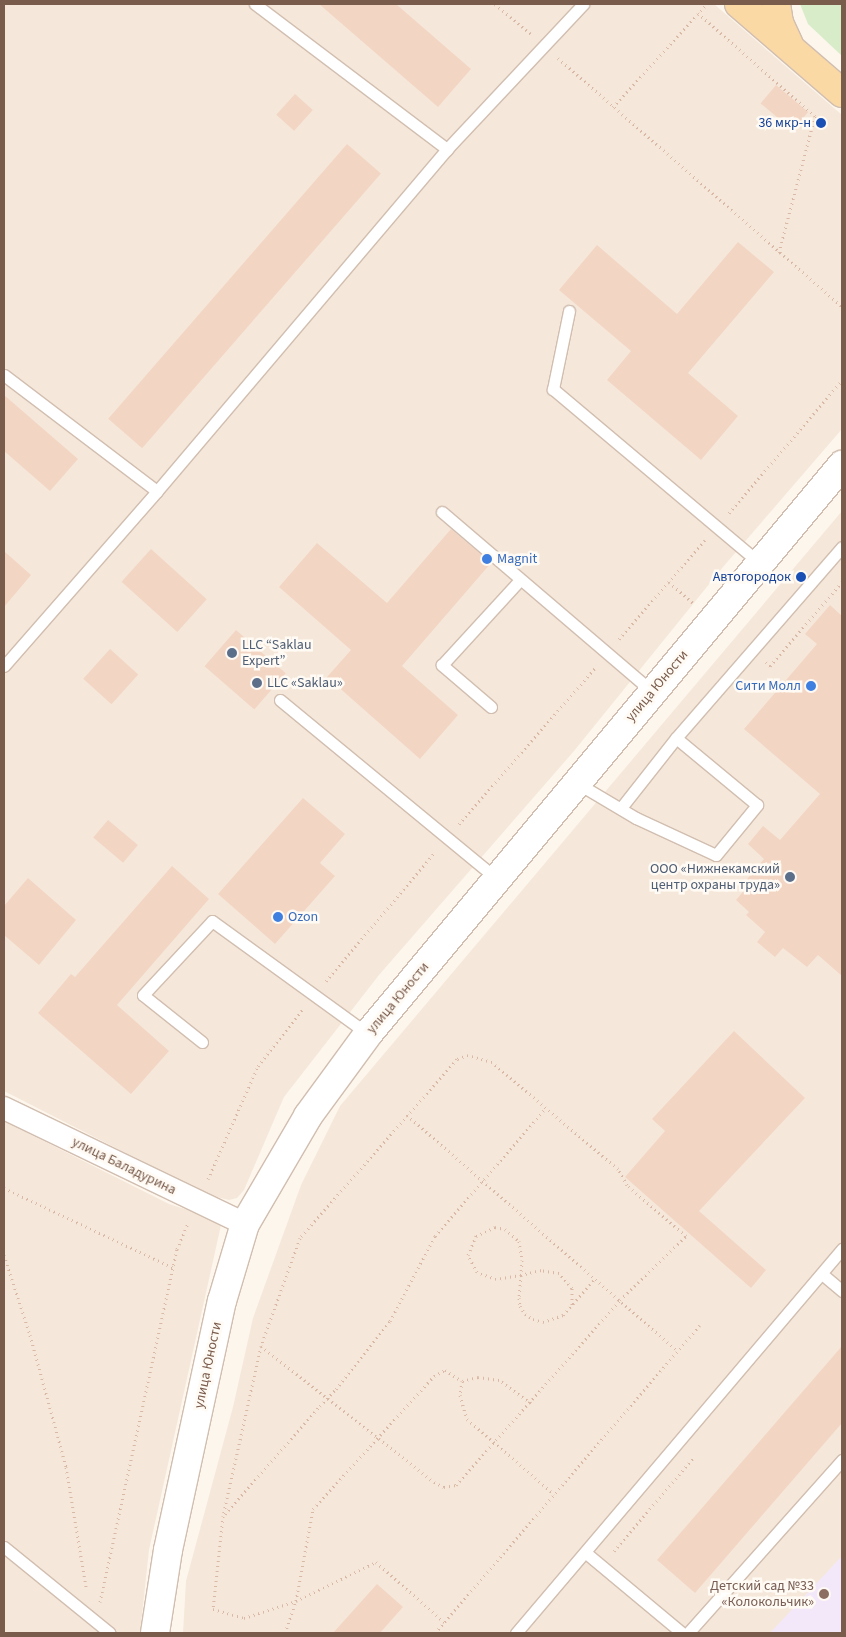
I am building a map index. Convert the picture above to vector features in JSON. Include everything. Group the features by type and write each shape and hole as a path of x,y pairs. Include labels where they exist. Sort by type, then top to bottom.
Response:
{"main road":[{"path":"739,4 842,93"},
{"path":"776,4 783,34 798,54"}],"street":[{"name":"улица Юности","path":"155,1633 168,1550 216,1330 245,1224 308,1116 368,1034 842,465"},
{"name":"улица Баладурина","path":"4,1108 245,1224"}],"lane":[{"path":"255,4 447,149"},
{"path":"4,666 157,491 447,149 583,4"},
{"path":"568,311 553,389 761,564"},
{"path":"4,375 157,491"},
{"path":"442,512 653,692"},
{"path":"621,808 676,738 842,547"},
{"path":"491,707 442,664 520,580"},
{"path":"280,700 497,879"},
{"path":"577,783 621,808 716,855 757,805 676,738"},
{"path":"202,1042 143,995 212,921 368,1034"},
{"path":"516,1633 586,1553 842,1249"},
{"path":"822,1274 842,1291"},
{"path":"688,1633 842,1460"},
{"path":"4,1547 98,1626 110,1633"},
{"path":"586,1553 682,1633"}],"path":[{"path":"495,4 842,307"},
{"path":"614,107 707,4"},
{"path":"698,13 815,116 779,252"},
{"path":"261,1346 378,1439 444,1486 456,1485 466,1477 620,1300 686,1236 627,1185 618,1169 492,1062 468,1055 457,1059 300,1238 261,1346 223,1516 214,1609 244,1618 296,1601 376,1562 444,1622"},
{"path":"223,1516 336,1389 390,1321 435,1236 546,1108"},
{"path":"407,1116 678,1351"},
{"path":"4,1188 174,1268"},
{"path":"572,1304 572,1288 559,1272 541,1270 521,1275 496,1279 477,1272 468,1255 476,1236 496,1227 513,1234 521,1250 521,1275 519,1298 525,1314 543,1322 563,1315 595,1279"},
{"path":"4,1256 30,1335 66,1467 82,1575 98,1626"},
{"path":"435,1633 700,1325"},
{"path":"285,1633 296,1601 313,1510 434,1376 445,1370 462,1381 478,1377 499,1380 531,1403"},
{"path":"462,1381 460,1395 467,1419 494,1445 554,1494"}],"shaded area":[{"path":"4,4 714,4 842,115 842,429 723,567 574,751 379,975 284,1097 244,1190 237,1198 229,1200 208,1195 4,1091"},
{"path":"842,511 842,1633 183,1633 186,1581 233,1407 253,1318 301,1185 340,1106"},
{"path":"4,1121 169,1204 216,1219 221,1225 149,1550 140,1633 4,1633"},
{"name":"Детский сад №33 «Колокольчик»","path":"842,1556 842,1633 770,1633"}],"green space":[{"path":"800,4 842,4 842,56 808,24"}],"building":[{"path":"319,4 396,4 471,69 438,107"},
{"path":"776,85 808,112 793,130 761,103"},
{"path":"295,94 313,110 294,131 276,115"},
{"path":"347,144 381,174 142,448 108,419"},
{"path":"738,242 774,272 688,373 738,416 701,460 607,380 631,351 559,290 597,245 677,314"},
{"path":"4,395 78,459 50,491 4,451"},
{"path":"451,529 491,563 402,666 458,715 420,759 327,677 351,650 279,587 317,543 387,603"},
{"path":"151,549 207,599 177,632 122,582"},
{"path":"4,551 31,575 4,607"},
{"path":"830,605 842,616 842,976 818,955 807,967 783,948 775,957 757,942 765,932 746,915 749,912 736,900 747,887 743,884 764,859 748,844 763,826 780,840 820,794 744,729 817,644 805,634"},
{"path":"236,630 286,673 254,710 205,666"},
{"path":"110,649 138,674 111,704 83,679"},
{"path":"303,798 345,834 320,863 335,876 275,944 218,894"},
{"path":"108,820 138,845 123,863 93,838"},
{"path":"172,866 209,899 117,1005 169,1051 131,1094 38,1013 71,974 75,977"},
{"path":"28,878 76,920 39,965 4,935 4,906"},
{"path":"734,1031 805,1098 699,1211 766,1270 751,1288 625,1177 665,1131 652,1119"},
{"path":"842,1346 842,1423 695,1593 657,1560"},
{"path":"377,1584 403,1607 380,1633 333,1633"}],"place":[{"name":"36 мкр-н","path":"821,123"},
{"name":"Magnit","path":"487,559"},
{"name":"Автогородок","path":"801,577"},
{"name":"LLC “Saklau Expert”","path":"232,653"},
{"name":"LLC «Saklau»","path":"257,683"},
{"name":"Сити Молл","path":"811,686"},
{"name":"ООО «Нижнекамский центр охраны труда»","path":"790,877"},
{"name":"Ozon","path":"278,917"},
{"name":"Детский сад №33 «Колокольчик»","path":"824,1594"}]}
